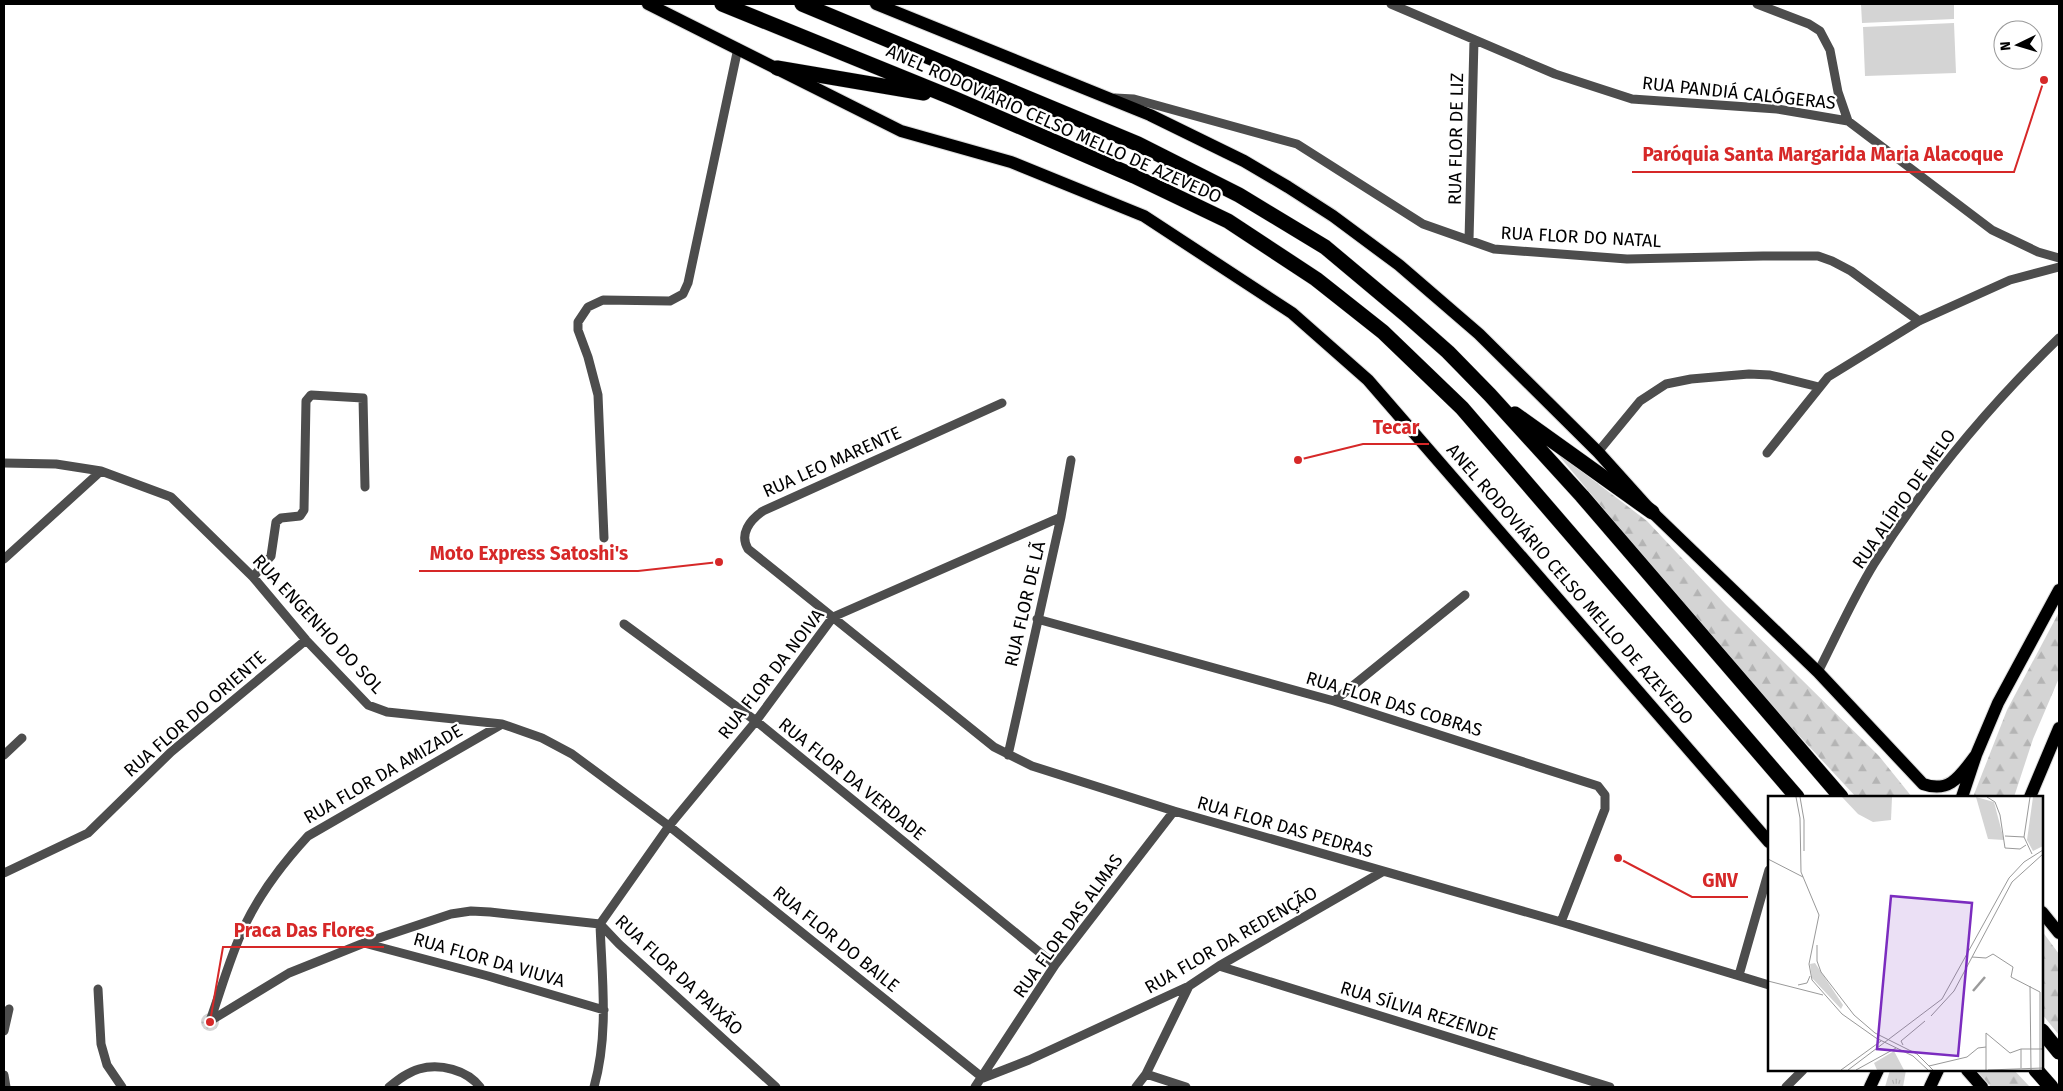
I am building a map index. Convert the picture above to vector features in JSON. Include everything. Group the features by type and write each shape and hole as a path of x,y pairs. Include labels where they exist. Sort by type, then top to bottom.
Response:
{"highway":[{"name":"ANEL RODOVIÁRIO CELSO MELLO DE AZEVEDO","path":"722,4 953,98 1134,176 1228,221 1316,278 1383,332 1462,408 1796,796"},
{"name":"ANEL RODOVIÁRIO CELSO MELLO DE AZEVEDO","path":"802,4 1138,144 1239,195 1325,247 1448,352 1490,395 1582,496 1840,796"},
{"path":"777,68 953,98"},
{"path":"1490,395 1652,512"},
{"path":"2043,1032 2059,1052"},
{"path":"2037,1071 2051,1087"}],"main road":[{"name":"ANEL RODOVIÁRIO CELSO MELLO DE AZEVEDO","path":"648,4 901,131 1011,162 1144,216 1292,312 1368,380 1768,841"},
{"path":"876,4 1159,120 1244,161 1333,216 1399,264 1479,334 1598,452 1652,512 1818,672 1924,784 1933,787 1950,784 1956,780 1976,755"},
{"path":"1962,796 1976,755 1998,703 2059,590"},
{"path":"2030,796 2059,728"},
{"path":"2043,913 2059,933"},
{"path":"1870,1087 1878,1071"},
{"path":"1930,1087 1938,1071"},
{"path":"1968,1071 1982,1087"}],"street":[{"name":"RUA PANDIÁ CALÓGERAS","path":"1391,4 1555,74 1632,99 1777,109 1848,121 1992,230 2030,248 2059,258"},
{"path":"1757,4 1809,24 1820,31 1830,50 1838,92 1848,121"},
{"name":"RUA FLOR DE LIZ","path":"1469,240 1474,40"},
{"path":"604,538 598,395 588,357 578,330 578,322 588,307 603,300 670,301 683,294 688,283 738,48"},
{"name":"RUA FLOR DO NATAL","path":"1105,97 1134,99 1297,144 1423,224 1494,249 1627,260 1818,256 1851,271 1919,321"},
{"path":"1767,453 1828,376 1919,321 2010,280 2059,266"},
{"name":"RUA ALÍPIO DE MELO","path":"1818,672 1874,565 1946,459 2025,371 2059,338"},
{"path":"1598,452 1640,401 1666,384 1691,379 1749,374 1770,375 1819,387"},
{"path":"253,577 271,556 276,522 281,518 300,516 304,510 306,401 311,395 363,398 365,487"},
{"name":"RUA LEO MARENTE","path":"834,617 748,549 744,543 744,536 751,521 763,511 795,495 1002,403"},
{"name":"RUA FLOR DE LÃ","path":"1008,755 1061,517 1071,460"},
{"name":"RUA ENGENHO DO SOL","path":"4,463 56,464 101,472 171,497 253,577 306,640 368,705 387,712 502,724 542,738 572,754 669,826"},
{"path":"4,559 101,472"},
{"name":"RUA FLOR DA NOIVA","path":"600,924 669,826 756,721 834,617 1061,517"},
{"path":"1334,701 1465,595"},
{"name":"RUA FLOR DAS PEDRAS","path":"834,617 994,747 1032,766 1174,811 1561,922 1768,985"},
{"name":"RUA FLOR DAS COBRAS","path":"1037,619 1334,701 1594,784 1602,790 1606,801 1603,816 1561,922"},
{"name":"RUA FLOR DA VERDADE","path":"624,624 756,721 1055,965"},
{"name":"RUA FLOR DO ORIENTE","path":"4,873 88,833 171,752 306,640"},
{"name":"RUA FLOR DA AMIZADE","path":"210,1021 244,928 256,905 290,856 308,836 502,724"},
{"path":"4,755 22,738"},
{"name":"RUA FLOR DAS ALMAS","path":"975,1087 983,1078 1055,965 1174,811"},
{"name":"RUA FLOR DO BAILE","path":"669,826 983,1078"},
{"name":"RUA FLOR DA REDENÇÃO","path":"983,1078 1037,1056 1189,986 1219,966 1382,872"},
{"path":"1739,975 1768,874"},
{"name":"RUA FLOR DA PAIXÃO","path":"210,1021 289,973 436,918 471,911 600,924 618,944 776,1087"},
{"path":"594,1087 600,1066 604,1010 600,924"},
{"name":"RUA FLOR DA VIUVA","path":"364,944 488,976 604,1010"},
{"name":"RUA SÍLVIA REZENDE","path":"1219,966 1610,1087"},
{"path":"1136,1087 1146,1074 1189,986"},
{"path":"98,989 101,1044 107,1065 122,1087"},
{"path":"4,1031 9,1009"},
{"path":"389,1087 406,1074 420,1068 433,1067 463,1072 474,1079 480,1087"},
{"path":"1786,1087 1802,1071"},
{"path":"1146,1074 1186,1087"},
{"path":"4,1075 6,1087"}],"green space":[{"path":"1861,4 1954,4 1954,19 1862,23"},
{"path":"1954,23 1956,73 1865,76 1863,27"},
{"path":"1555,451 1647,521 1726,605 1879,756 1911,796 1855,796 1741,673"},
{"path":"2059,612 2059,678 2033,739 2014,796 1973,796 2007,710"},
{"path":"2043,932 2059,954 2059,1035 2043,1015"},
{"path":"210,1013 216,1016 219,1022 216,1028 210,1031 204,1028 201,1022 204,1016"},
{"path":"1890,1071 1906,1071 1903,1087 1885,1087"},
{"path":"1977,1071 2015,1071 2030,1087 1991,1087"}],"place":[{"name":"Paróquia Santa Margarida Maria Alacoque","path":"2044,80"},
{"name":"Tecar","path":"1298,460"},
{"name":"Moto Express Satoshi's","path":"719,562"},
{"name":"GNV","path":"1618,858"},
{"name":"Praca Das Flores","path":"210,1022"}]}
